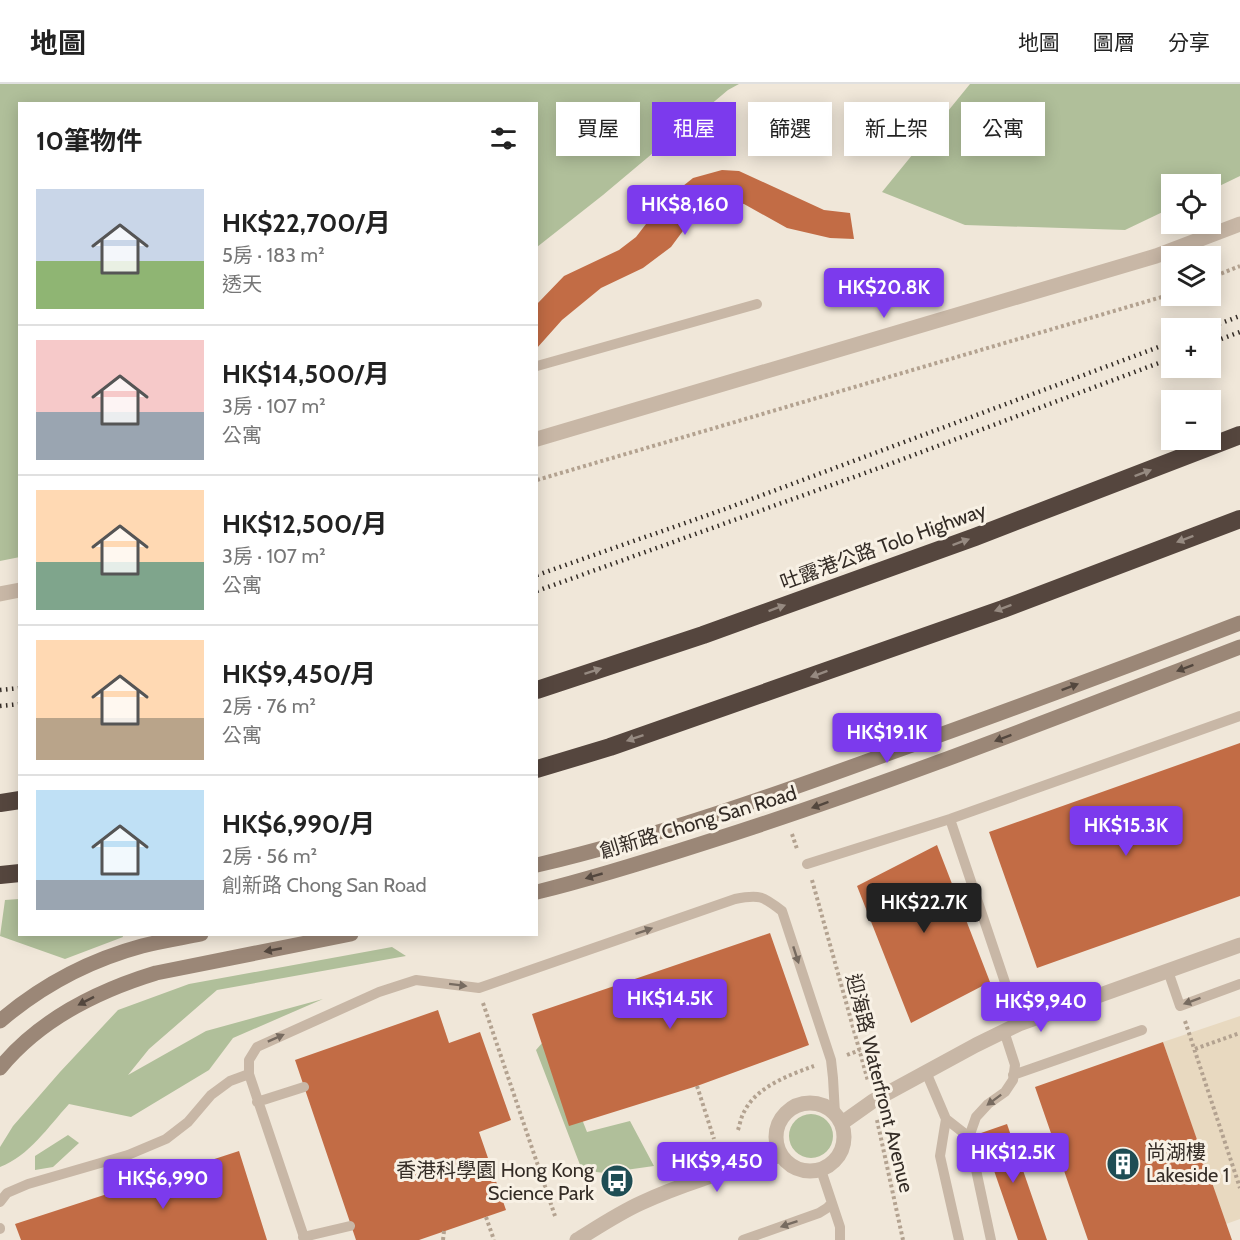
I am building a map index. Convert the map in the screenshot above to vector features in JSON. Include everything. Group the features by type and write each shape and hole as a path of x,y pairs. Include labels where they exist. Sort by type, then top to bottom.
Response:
{"highway":[{"name":"吐露港公路 Tolo Highway","path":"538,690 703,635 975,537 1240,435"},
{"path":"538,769 631,740 992,613 1240,519"},
{"path":"0,803 18,800"},
{"path":"0,875 18,873"}],"main road":[{"name":"創新路 Chong San Road","path":"538,865 648,835 773,796 1240,623"},
{"name":"創新路 Chong San Road","path":"538,892 644,862 787,817 928,767 1240,647"},
{"path":"0,1021 34,994 97,961 143,946 191,936"},
{"path":"0,1068 13,1051 49,1022 89,999 133,980 156,973 341,936"}],"street":[{"path":"538,439 1156,256 1240,224"},
{"path":"0,594 18,590"},
{"path":"838,1119 1019,1024 1240,945"},
{"path":"806,1103 827,1107 838,1119 844,1134 843,1146 831,1164 821,1170 798,1169 781,1155 777,1144 777,1133 786,1114 795,1107 806,1103"},
{"path":"578,1240 642,1202 716,1175 781,1155"}],"lane":[{"path":"538,366 757,304"},
{"path":"807,864 950,819 1240,716"},
{"path":"950,819 1019,1024"},
{"path":"350,1226 304,1239 249,1074 249,1060 257,1047 379,992 416,980 479,988 735,899 753,895 768,900 782,911 831,1060 838,1119"},
{"path":"1168,970 1180,1006 1240,984"},
{"path":"1013,1075 1142,1030"},
{"path":"991,1240 969,1137 976,1117 988,1104 1005,1092 1013,1080 1015,1065 1004,1031"},
{"path":"926,1072 946,1119 969,1137"},
{"path":"0,1202 7,1193 28,1184 128,1155 166,1139 188,1122 211,1095 230,1081 249,1074"},
{"path":"257,1102 304,1087"},
{"path":"946,1119 940,1156 959,1240"},
{"path":"821,1170 840,1227 840,1240"},
{"path":"743,1240 819,1213 832,1203"}],"path":[{"path":"1221,274 1240,266"},
{"path":"538,480 1161,297"},
{"name":"迎海路 Waterfront Avenue","path":"807,864 860,1050 903,1240"},
{"path":"479,988 484,1009 555,1216"},
{"path":"1180,1006 1240,1188"},
{"path":"1195,1049 1240,1033"},
{"path":"738,1130 743,1112 751,1101 767,1087 797,1072 860,1050"},
{"path":"697,1086 714,1139"},
{"path":"486,1217 494,1240"},
{"path":"443,1240 444,1231"}],"green space":[{"path":"0,84 739,84 714,102 652,102 652,154 538,246 538,102 18,102 18,557 0,561"},
{"path":"970,84 1240,84 1240,176 1221,185 1221,174 1161,174 1161,213 1125,230 965,225 882,192 911,156 949,156 949,110"},
{"path":"18,899 18,936 123,937 65,959 0,936 5,900"},
{"path":"392,947 406,956 217,990 149,1049 128,1075 206,1031 323,999 233,1038 209,1070 131,1117 69,1104 29,1148 0,1167 0,1147 13,1126 118,1010 189,984"},
{"path":"549,1035 587,1132 630,1121 654,1166 604,1173 582,1170 536,1050"},
{"path":"811,1114 826,1121 833,1136 826,1151 811,1158 796,1151 789,1136 796,1121"},
{"path":"68,1135 79,1143 53,1167 35,1170 35,1156"}],"shaded area":[{"path":"1240,1016 1240,1219 1226,1224 1163,1042"}],"building":[{"path":"722,170 739,171 824,210 850,213 854,239 830,238 787,228 744,204 716,199 694,216 671,247 643,268 601,288 562,320 538,347 538,303 564,276 619,250 636,237 663,202 693,178"},
{"path":"1240,743 1240,896 1037,968 989,832"},
{"path":"937,845 990,982 911,1023 857,886"},
{"path":"770,933 809,1045 697,1086 569,1126 532,1014"},
{"path":"438,1010 449,1043 480,1032 511,1120 479,1132 506,1210 419,1240 356,1240 295,1060"},
{"name":"尚湖樓 Lakeside 1","path":"1163,1042 1232,1240 1088,1240 1035,1087"},
{"path":"1007,1124 1047,1240 1018,1240 981,1133"},
{"path":"239,1151 267,1240 21,1240 15,1224"}],"railway":[{"path":"1221,323 1240,316"},
{"path":"1221,339 1240,332"},
{"path":"538,575 725,509 1161,346"},
{"path":"538,591 879,468 1161,362"},
{"path":"0,690 18,688"},
{"path":"0,706 18,704"}],"place":[{"name":"尚湖樓 Lakeside 1","path":"1123,1164"},
{"name":"香港科學園 Hong Kong Science Park","path":"617,1181"}]}
